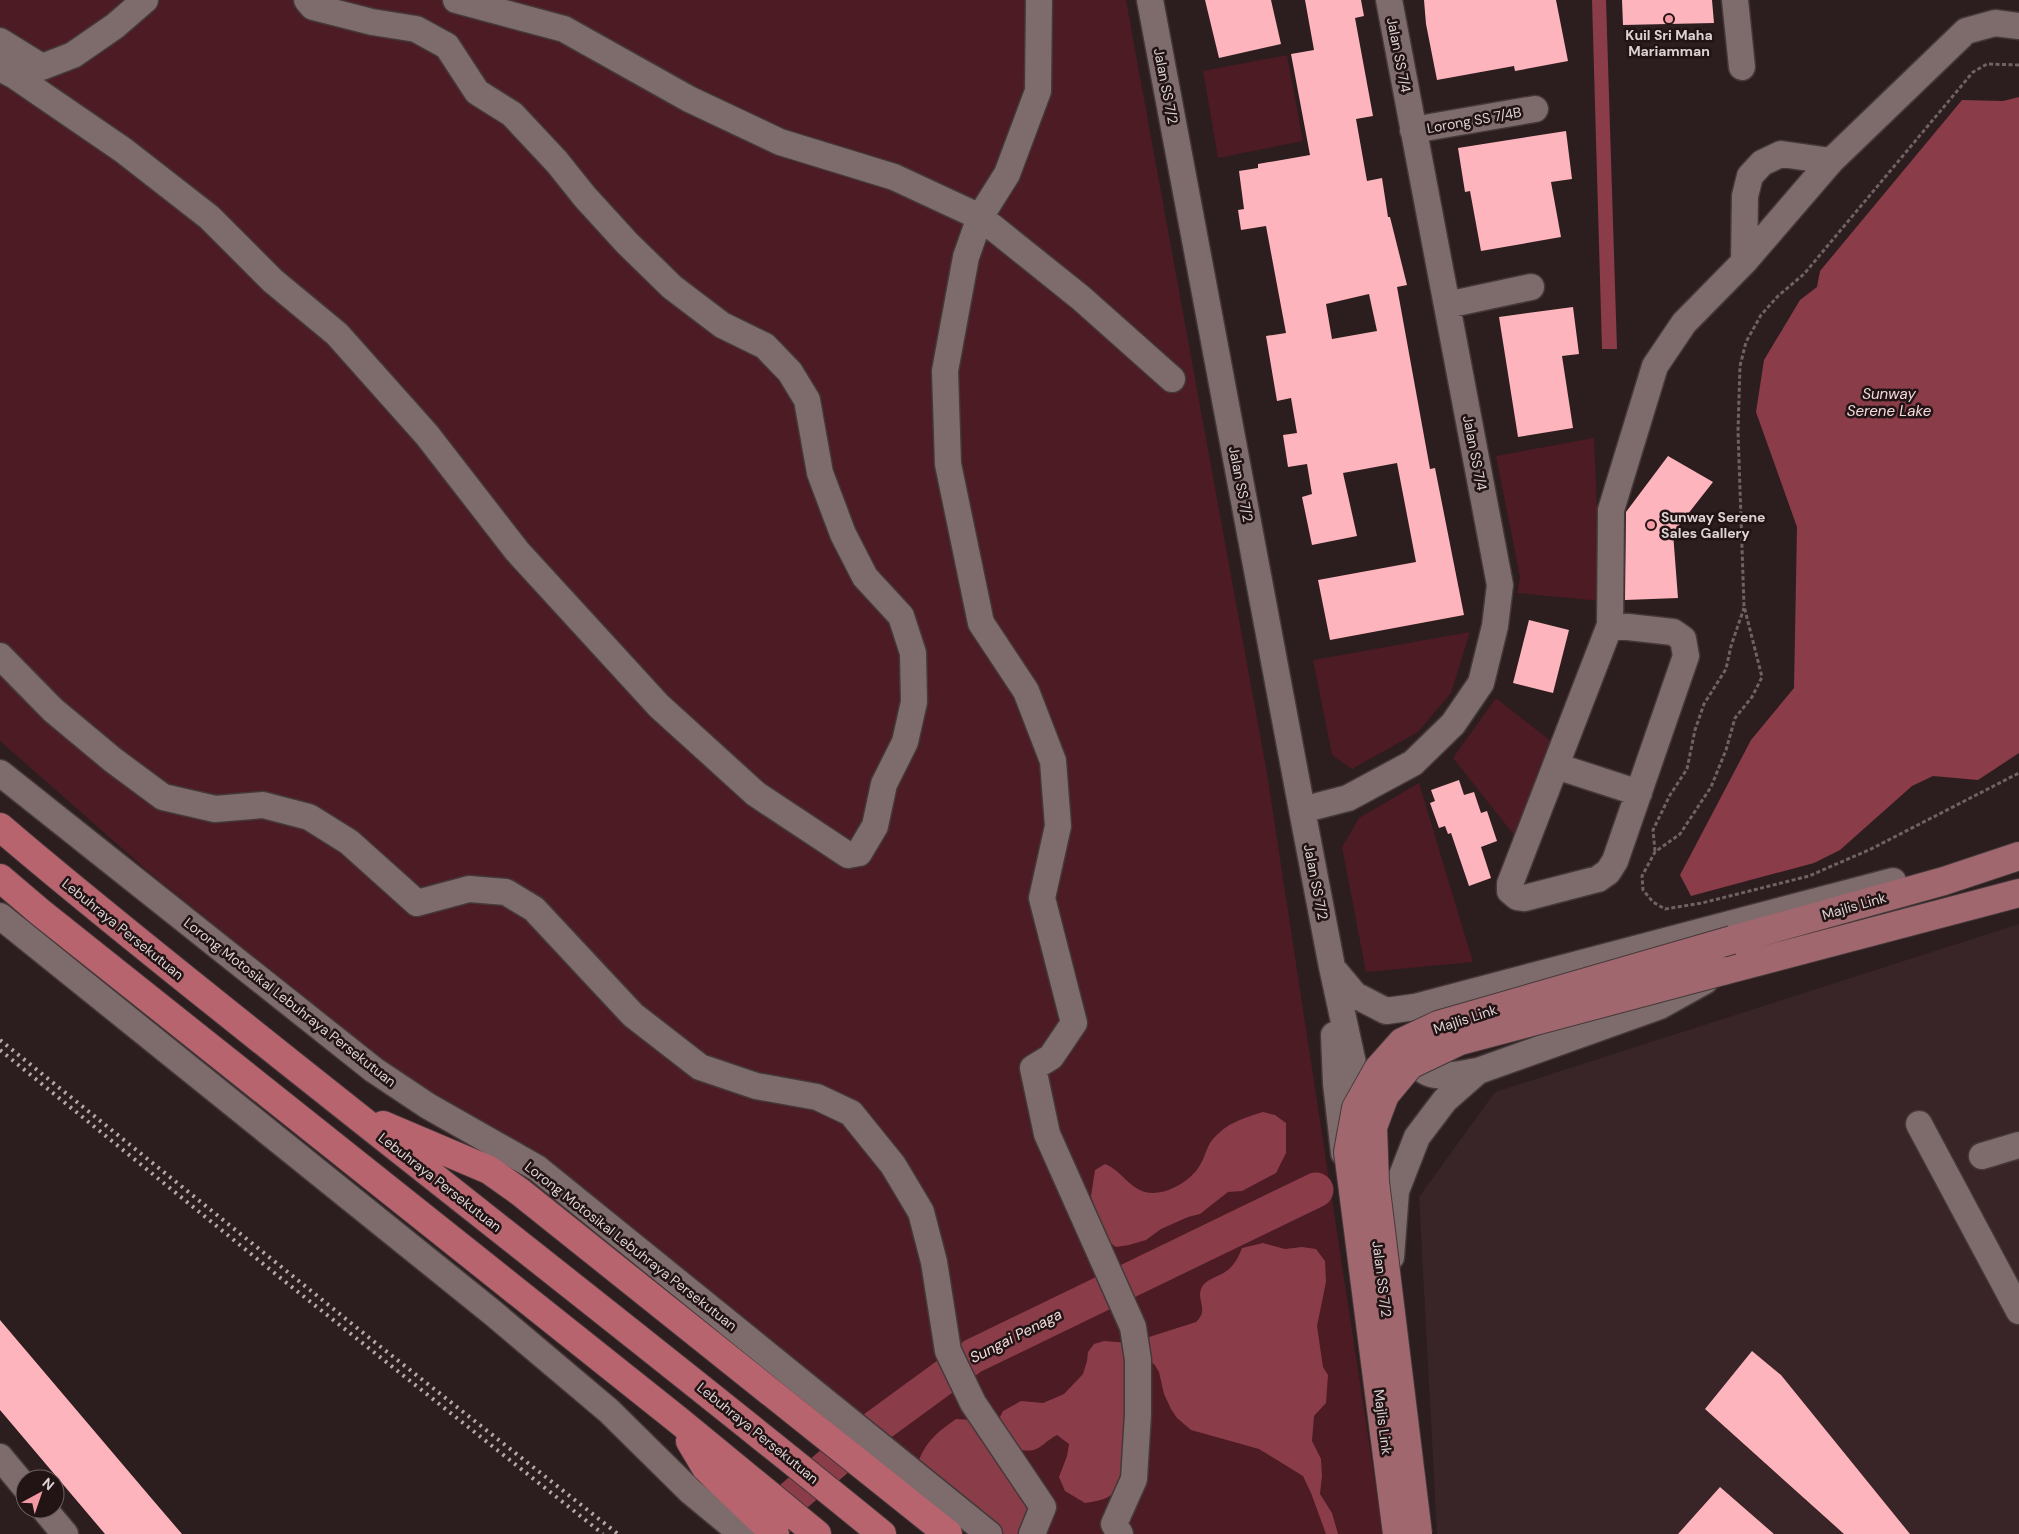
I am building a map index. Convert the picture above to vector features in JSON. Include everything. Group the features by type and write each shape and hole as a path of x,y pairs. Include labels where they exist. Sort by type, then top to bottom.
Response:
{"highway":[{"name":"Lebuhraya Persekutuan","path":"0,827 63,882 351,1112 748,1424 880,1533"},
{"path":"0,878 40,912 678,1420 817,1534"},
{"path":"351,1112 489,1170 520,1192 948,1534"},
{"path":"678,1420 706,1468 774,1534"}],"main road":[{"name":"Majlis Link","path":"1397,1534 1348,1152 1356,1108 1378,1069 1402,1042 1438,1025 1944,881 2016,857"},
{"name":"Majlis Link","path":"1416,1534 1374,1182 1373,1127 1385,1095 1410,1065 1460,1040 2019,893"}],"street":[{"path":"0,40 42,67 73,55 115,26 145,0"},
{"path":"0,68 15,76 123,150 209,217 273,281 337,334 426,435 518,550 660,706 756,794 848,855 860,852 874,826 884,784 906,742 914,702 913,653 901,616 865,577 843,534 820,473 807,400 790,372 765,346 722,325 672,287 627,244 585,197 558,162 512,114 477,92 447,46 416,29 372,22 313,7 307,0"},
{"path":"456,0 564,29 689,99 780,142 894,177 980,217 1081,298 1172,379"},
{"path":"1039,0 1038,91 1007,174 980,217 966,257 945,371 948,464 981,623 1026,691 1053,761 1058,826 1042,898 1074,1024 1051,1057 1033,1068 1047,1134 1133,1328 1138,1360 1138,1414 1134,1479 1114,1524 1120,1534"},
{"name":"Jalan SS 7/2","path":"1150,0 1332,967 1356,1077 1416,1534"},
{"name":"Jalan SS 7/4","path":"1302,810 1348,798 1413,763 1453,724 1481,683 1495,626 1500,585 1389,0"},
{"path":"1735,0 1742,67"},
{"path":"1610,625 1673,632 1683,639 1686,656 1615,861 1608,872 1598,879 1524,898 1517,898 1510,891 1510,884 1610,625 1611,510 1655,366 1684,323 1744,262 1831,161 1966,31 1995,22 2019,26"},
{"name":"Lorong SS 7/4B","path":"1414,130 1535,109"},
{"path":"1744,262 1745,196 1750,176 1762,163 1781,154 1831,161"},
{"path":"1447,305 1531,287"},
{"path":"0,656 53,710 113,760 163,797 215,809 263,805 309,817 349,842 417,903 470,889 506,892 534,909 634,1015 700,1067 756,1086 817,1097 851,1113 893,1165 921,1212 934,1262 948,1351 973,1403 1043,1507 1032,1534"},
{"path":"1556,766 1638,793"},
{"name":"Lorong Motosikal Lebuhraya Persekutuan","path":"0,773 374,1070 428,1106 537,1168 989,1534"},
{"path":"1332,967 1355,995 1386,1011 1415,1007 1483,991 1947,867 2016,857"},
{"path":"0,916 500,1319 609,1411 690,1491 742,1534"},
{"name":"Jalan SS 7/2","path":"1332,967 1336,1083 1388,1534"},
{"path":"1483,991 1444,1007 1422,1025 1411,1040 1419,1066 1431,1074 1444,1076 1478,1071 1660,1006 1723,971"},
{"path":"1386,1313 1396,1191 1417,1137 1445,1100 1478,1071"},
{"path":"1919,1124 2019,1311"},
{"path":"1982,1156 2019,1145"},
{"path":"0,1457 15,1475"},
{"path":"1380,1464 1406,1462"},
{"path":"52,1519 65,1534"}],"path":[{"path":"2019,65 1987,64 1972,72 1804,274 1761,315 1746,342 1740,366 1738,431 1744,606 1762,677 1752,698 1735,718 1726,750 1711,787 1680,834 1655,852 1642,876 1643,890 1652,902 1665,909 1702,903 1809,876 1871,848 2019,773"},
{"path":"1655,852 1653,830 1670,795 1687,769 1695,730 1704,704 1726,669 1731,646 1744,606"}],"shaded area":[{"path":"0,0 1126,0 1267,773 1383,1534 975,1534 150,873 0,741"},
{"path":"1287,55 1303,141 1218,158 1203,71"},
{"path":"1594,438 1601,601 1517,593 1520,577 1496,456"},
{"path":"1470,632 1451,693 1418,732 1352,769 1332,755 1313,660"},
{"path":"1496,698 1553,743 1518,840 1453,758"},
{"path":"1419,783 1473,962 1366,972 1342,847 1359,818"},
{"path":"2019,924 2019,1534 1437,1534 1419,1197 1495,1092"}],"water":[{"path":"1592,0 1606,0 1617,349 1602,349"},
{"name":"Sunway Serene Lake","path":"2019,97 2019,753 1978,780 1933,776 1912,786 1840,850 1814,863 1691,896 1680,875 1751,740 1794,688 1797,527 1756,412 1764,360 1800,300 1817,287 1820,271 1962,100 2003,101"},
{"path":"1263,1112 1275,1115 1286,1123 1286,1153 1276,1173 1242,1191 1228,1192 1200,1214 1188,1217 1161,1229 1146,1240 1116,1247 1105,1239 1091,1196 1095,1170 1105,1164 1116,1170 1139,1190 1152,1193 1168,1190 1176,1187 1196,1171 1214,1137 1229,1125"},
{"path":"1263,1243 1285,1249 1302,1247 1316,1249 1325,1261 1326,1282 1317,1326 1323,1367 1328,1375 1326,1403 1314,1416 1312,1441 1321,1459 1320,1494 1332,1513 1338,1534 1326,1534 1303,1476 1259,1449 1191,1430 1177,1418 1164,1394 1159,1372 1154,1364 1148,1361 1146,1338 1196,1322 1202,1313 1200,1292 1204,1284 1231,1267 1242,1248"},
{"path":"1104,1341 1129,1343 1132,1358 1125,1366 1127,1453 1125,1470 1120,1484 1111,1495 1085,1503 1065,1491 1059,1477 1067,1456 1069,1444 1057,1435 1035,1450 1017,1449 999,1419 1003,1411 1021,1401 1043,1403 1064,1394 1083,1374 1088,1352 1094,1344"},
{"path":"956,1419 973,1420 1034,1509 1029,1523 1018,1534 1003,1534 931,1474 919,1460 925,1447 934,1436"}],"building":[{"path":"1205,0 1271,0 1281,44 1219,58"},
{"path":"1305,0 1361,0 1364,16 1355,18 1373,116 1356,119 1367,181 1382,178 1388,217 1390,217 1407,285 1397,287 1430,469 1435,468 1464,615 1330,640 1318,580 1416,562 1397,463 1343,473 1357,536 1312,545 1302,497 1312,494 1307,464 1288,467 1283,435 1297,433 1291,398 1277,401 1266,336 1286,333 1266,226 1241,230 1238,210 1244,209 1239,171 1258,168 1258,164 1310,155 1291,54 1314,50","holes":["1369,294 1377,331 1332,339 1326,304"]},
{"path":"1424,0 1556,0 1568,61 1515,71 1514,66 1437,80 1426,24"},
{"path":"1622,0 1712,0 1714,23 1623,25"},
{"path":"1566,131 1572,179 1551,182 1561,237 1481,251 1470,191 1465,192 1458,148"},
{"path":"1573,307 1579,354 1562,356 1573,428 1518,437 1499,317"},
{"name":"Sunway Serene Sales Gallery","path":"1668,456 1713,482 1673,533 1678,598 1625,600 1626,512"},
{"path":"1529,620 1569,630 1553,693 1513,683"},
{"path":"1459,780 1464,795 1474,792 1481,813 1487,811 1497,841 1481,847 1491,878 1469,886 1451,833 1448,834 1445,826 1439,828 1430,803 1435,801 1431,790"},
{"path":"0,1320 182,1534 105,1534 65,1487 65,1469 50,1469 0,1410"},
{"path":"1752,1351 1781,1375 1910,1534 1844,1534 1705,1409"},
{"path":"1720,1487 1774,1534 1678,1534"}],"waterway":[{"name":"Sungai Penaga","path":"758,1527 865,1435 973,1356 1316,1190"}],"railway":[{"path":"0,1040 372,1340 618,1534"},
{"path":"0,1050 283,1280 603,1534"}],"place":[{"name":"Kuil Sri Maha Mariamman","path":"1669,19"},
{"name":"Sunway Serene Sales Gallery","path":"1651,525"}]}
